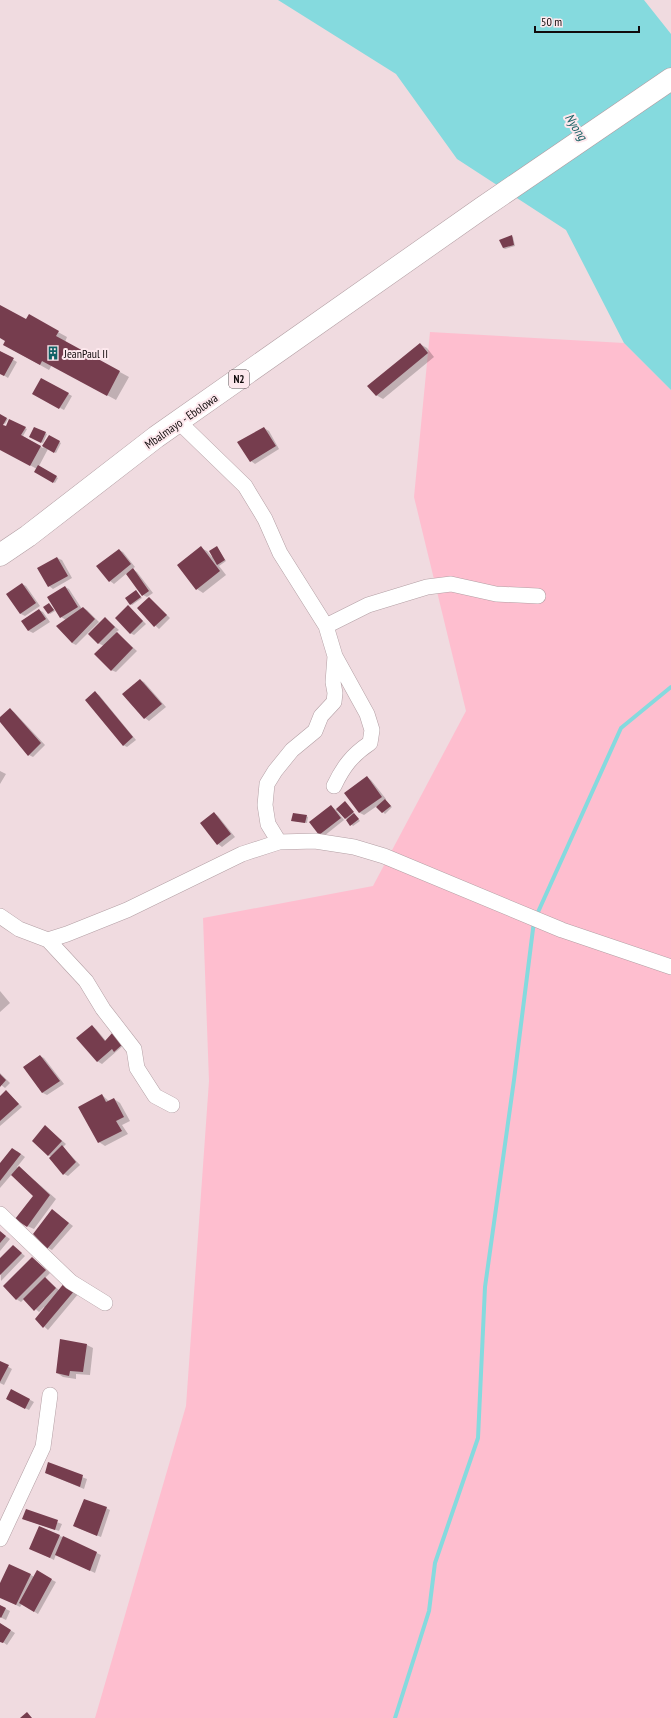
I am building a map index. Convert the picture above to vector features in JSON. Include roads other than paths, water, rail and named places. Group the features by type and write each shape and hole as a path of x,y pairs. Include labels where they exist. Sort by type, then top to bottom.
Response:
{"highway":[{"name":"Mbalmayo - Ebolowa","path":"0,555 28,536 156,438 482,208 671,79"}],"street":[{"path":"179,422 245,486 265,519 280,553 326,626 335,656 367,714 372,730 370,743 356,752 341,770 334,786"},
{"path":"326,626 368,605 427,587 451,584 496,594 538,596"},
{"path":"279,842 268,824 265,805 267,784 275,771 292,750 315,731 321,716 334,702 335,693 333,682 335,656"},
{"path":"48,940 127,910 242,854 279,842 315,841 354,847 384,856 562,930 671,967"},
{"path":"0,916 19,929 48,940 86,982 103,1009 134,1049 137,1068 155,1096 172,1106"},
{"path":"0,1214 71,1282 105,1303"},
{"path":"0,1539 43,1447 50,1395"}],"water":[{"name":"Nyong","path":"278,0 644,0 671,34 671,390 624,343 566,230 457,159 396,74"}],"waterway":[{"path":"395,1718 429,1611 435,1563 478,1438 485,1287 514,1080 534,921 621,728 671,687"}],"place":[{"name":"JeanPaul II","path":"53,353"}]}
